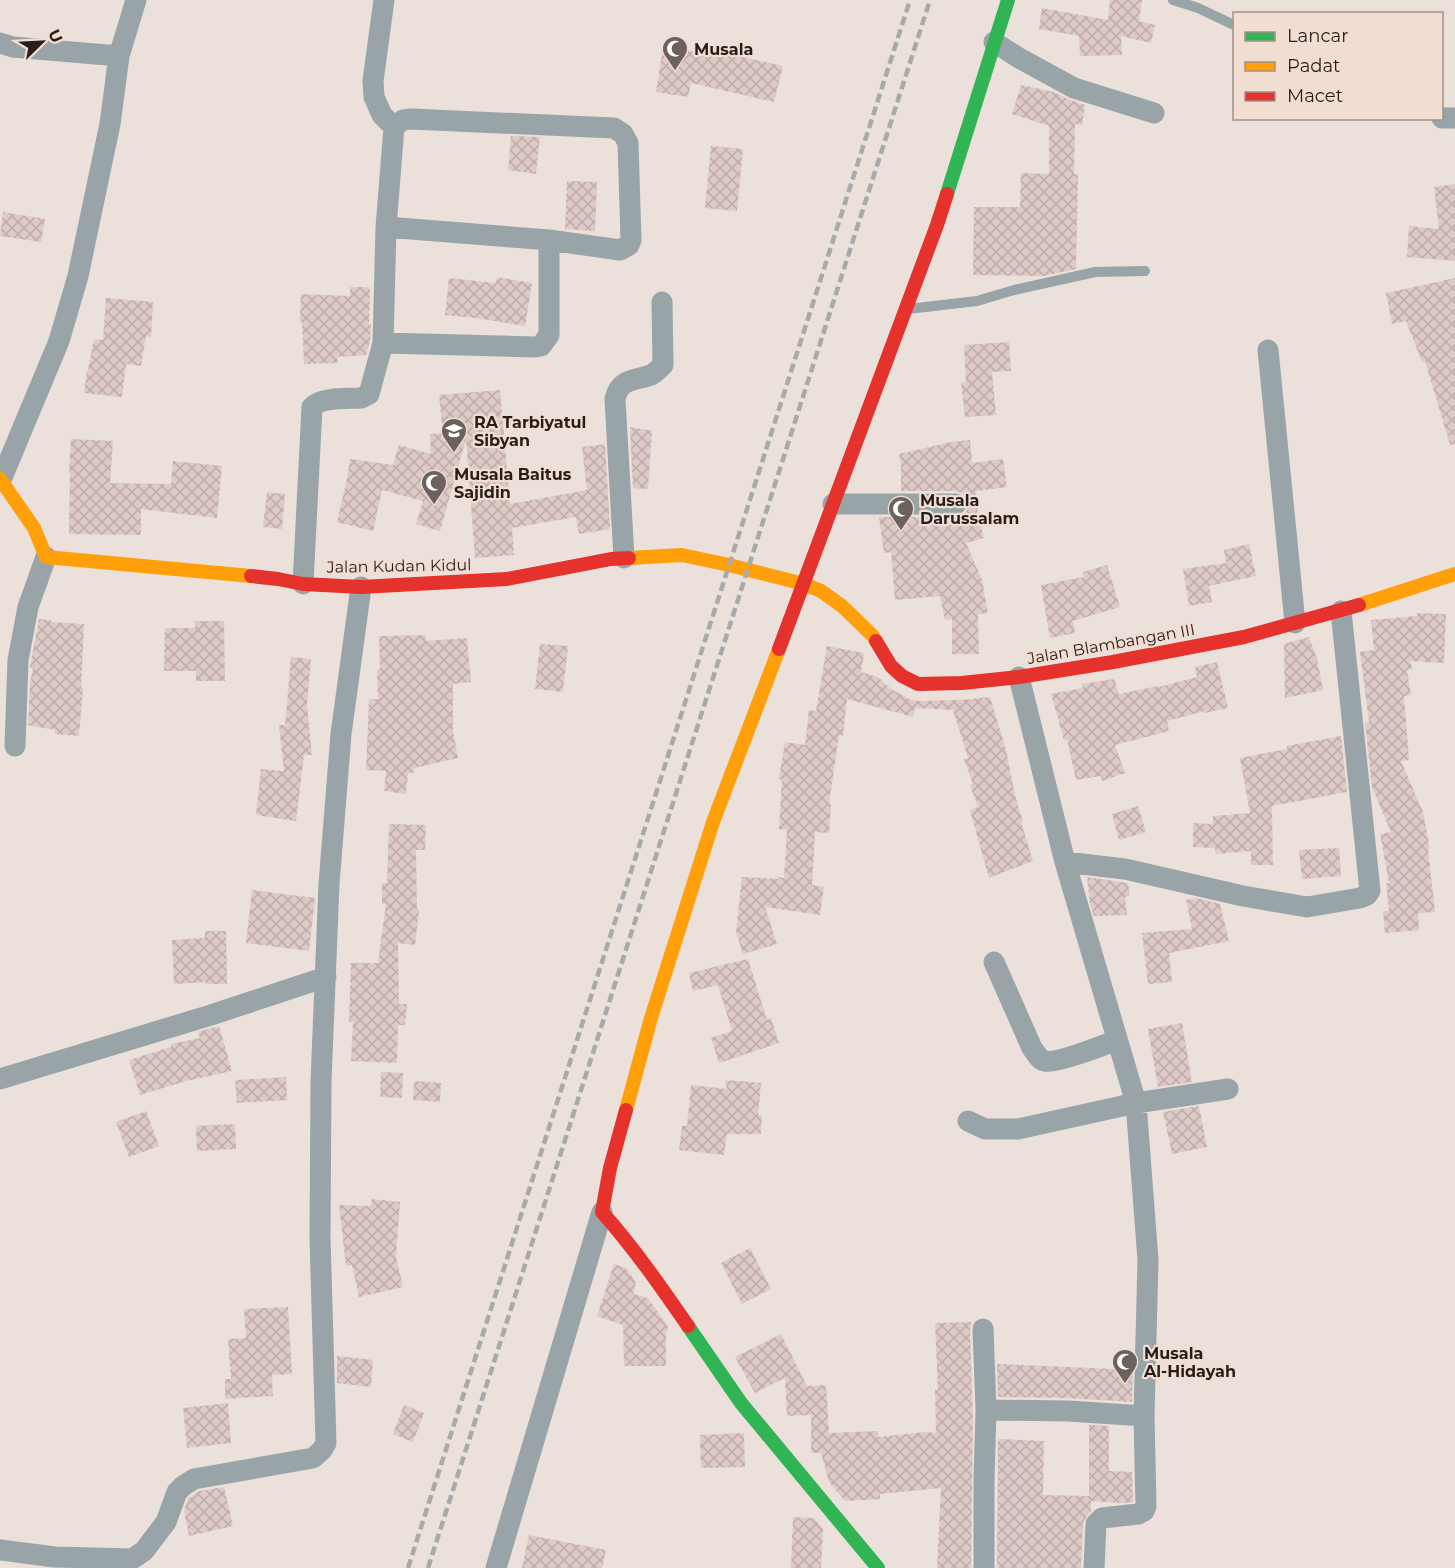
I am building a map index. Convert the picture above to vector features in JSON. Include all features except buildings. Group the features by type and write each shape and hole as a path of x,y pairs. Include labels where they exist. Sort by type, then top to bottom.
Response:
{"street":[{"path":"15,746 18,660 28,608 46,557 34,528 1,480 59,341 78,276 110,124 118,56 136,0"},
{"path":"384,0 373,81 374,97 382,115 394,127"},
{"path":"496,1568 602,1212 610,1168 651,1018 712,822 804,584 937,225 1008,0"},
{"path":"994,42 1074,88 1154,113"},
{"path":"0,43 118,56"},
{"path":"303,584 312,407 321,401 361,398 369,394 383,343 386,227 394,127 403,120 411,119 614,128 623,134 628,143 631,240 629,245 620,250 549,240 386,227"},
{"path":"383,343 541,346 549,335 549,240"},
{"path":"624,558 615,399 620,387 629,380 651,374 663,365 662,302"},
{"path":"1268,350 1295,623"},
{"path":"833,504 956,504"},
{"name":"Jalan Kudan Kidul","path":"46,557 278,579 303,584 361,587 507,579 611,559 682,555 804,584"},
{"name":"Jalan Blambangan III","path":"804,584 821,591 842,606 873,636 891,666 902,676 918,684 962,683 1019,677 1244,637 1341,611 1455,574"},
{"path":"0,1550 55,1557 132,1559 144,1551 166,1522 177,1492 188,1482 194,1479 313,1458 326,1443 320,1213 321,1082 330,884 341,734 361,587"},
{"path":"1065,862 1125,869 1243,896 1307,907 1367,895 1370,891 1341,611"},
{"path":"1019,677 1065,862 1136,1103 1148,1260 1144,1416 1146,1506 1144,1511 1138,1514 1098,1520 1094,1568"},
{"path":"994,962 1032,1048 1040,1059 1047,1062 1061,1059 1118,1040"},
{"path":"0,1079 211,1015 326,977"},
{"path":"968,1121 985,1129 1018,1128 1136,1103 1228,1089"},
{"path":"602,1212 621,1233 660,1285 741,1403 878,1568"},
{"path":"983,1329 986,1410 984,1568"},
{"path":"986,1410 1068,1411 1144,1416"}],"lane":[{"path":"1173,0 1198,8 1233,25"},
{"path":"905,309 977,301 1095,272 1145,271"}],"railway":[{"path":"408,1568 910,0"},
{"path":"428,1568 930,0"}],"traffic: fast":[{"path":"947,194 1008,0"},
{"path":"688,1326 741,1403 878,1568"}],"traffic: slow":[{"path":"0,479 34,528 46,557 251,576"},
{"path":"629,558 682,555 804,584 821,591 842,606 876,641"},
{"path":"1359,605 1455,574"},
{"path":"626,1110 651,1018 713,822 779,649"}],"traffic: jam":[{"path":"779,649 947,194"},
{"path":"251,576 303,584 361,587 507,579 611,559 629,558"},
{"path":"876,641 891,666 902,676 918,684 962,683 1019,677 1113,662 1244,637 1359,605"},
{"path":"626,1110 610,1168 602,1212 636,1254 688,1326"}],"place":[{"name":"Musala","path":"675,72"},
{"name":"RA Tarbiyatul Sibyan","path":"454,454"},
{"name":"Musala Baitus Sajidin","path":"434,506"},
{"name":"Musala Darussalam","path":"901,532"},
{"name":"Musala Al-Hidayah","path":"1125,1385"}]}
